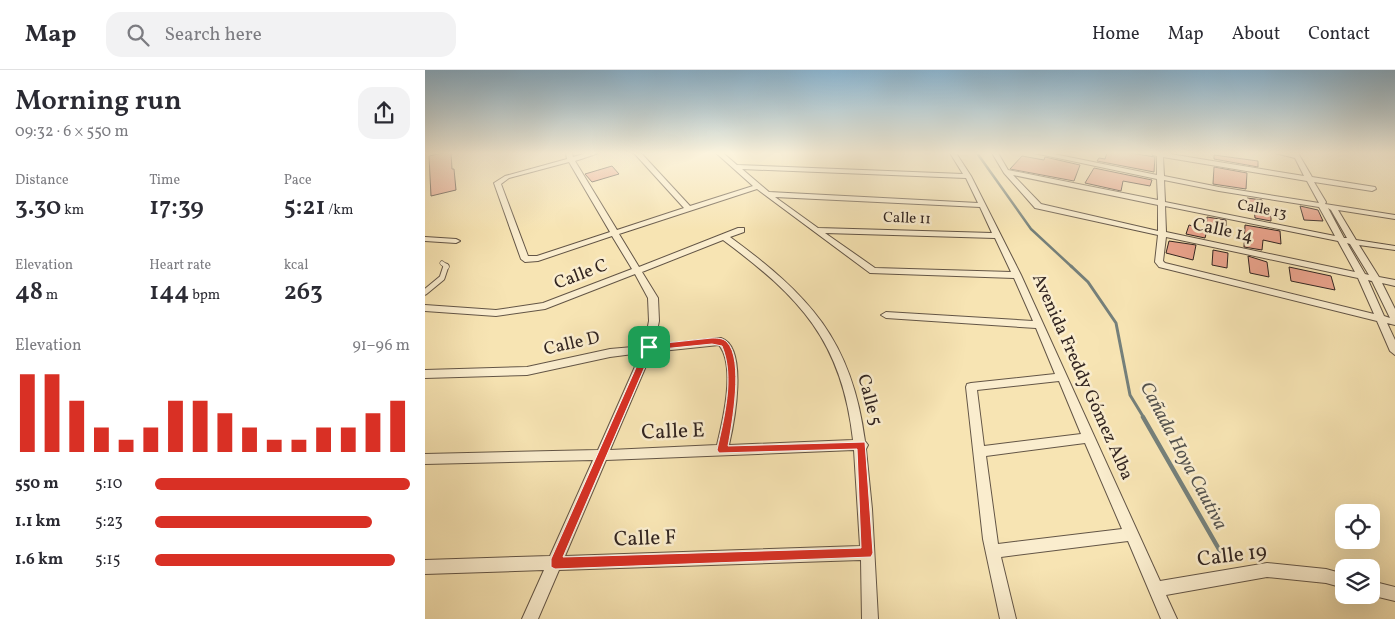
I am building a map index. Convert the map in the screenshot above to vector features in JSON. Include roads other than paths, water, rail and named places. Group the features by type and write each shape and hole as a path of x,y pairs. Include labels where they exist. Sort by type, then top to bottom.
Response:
{"street":[{"path":"502,179 497,183 525,258 538,258 757,187"},
{"path":"530,619 649,347 654,321 653,298 583,179"},
{"path":"660,179 689,209"},
{"path":"748,179 757,187 873,271 1017,275"},
{"name":"Avenida Freddy Gómez Alba","path":"969,179 1017,275 1087,438 1169,619"},
{"name":"Calle 14","path":"1012,179 1034,203 1044,208 1395,283"},
{"name":"Calle 13","path":"1039,179 1341,240 1395,248"},
{"path":"1161,179 1159,262 1165,268 1395,322"},
{"path":"1165,179 1322,205 1334,209 1395,217"},
{"path":"1303,179 1372,189"},
{"path":"1311,180 1322,205 1362,277 1395,351"},
{"path":"767,194 981,205"},
{"path":"1334,209 1376,280 1395,318"},
{"name":"Calle C","path":"425,308 496,313 517,312 545,306 741,230"},
{"name":"Calle 11","path":"816,230 997,236"},
{"name":"Calle 5","path":"725,237 776,275 811,313 823,332 847,380 862,445 870,619"},
{"path":"425,239 456,241"},
{"path":"886,315 1038,325"},
{"name":"Calle D","path":"427,371 527,370 589,356 649,347 721,341 725,344 729,354 731,384 731,409 722,450"},
{"path":"1008,619 993,551 978,452 971,387 1061,377"},
{"path":"978,452 1087,438"},
{"name":"Calle E","path":"425,459 602,455 862,445"},
{"path":"993,551 1131,534"},
{"name":"Calle F","path":"425,567 867,553"},
{"name":"Calle 19","path":"1156,589 1267,570 1335,578"},
{"path":"1380,590 1395,594"}],"lane":[{"path":"425,292 442,278 447,267 442,263"}],"waterway":[{"name":"Cañada Hoya Cautiva","path":"995,179 1031,229 1072,267"},
{"name":"Cañada Hoya Cautiva","path":"1071,266 1088,282 1116,323 1130,395 1144,418"},
{"name":"Cañada Hoya Cautiva","path":"1143,417 1220,551"}]}
